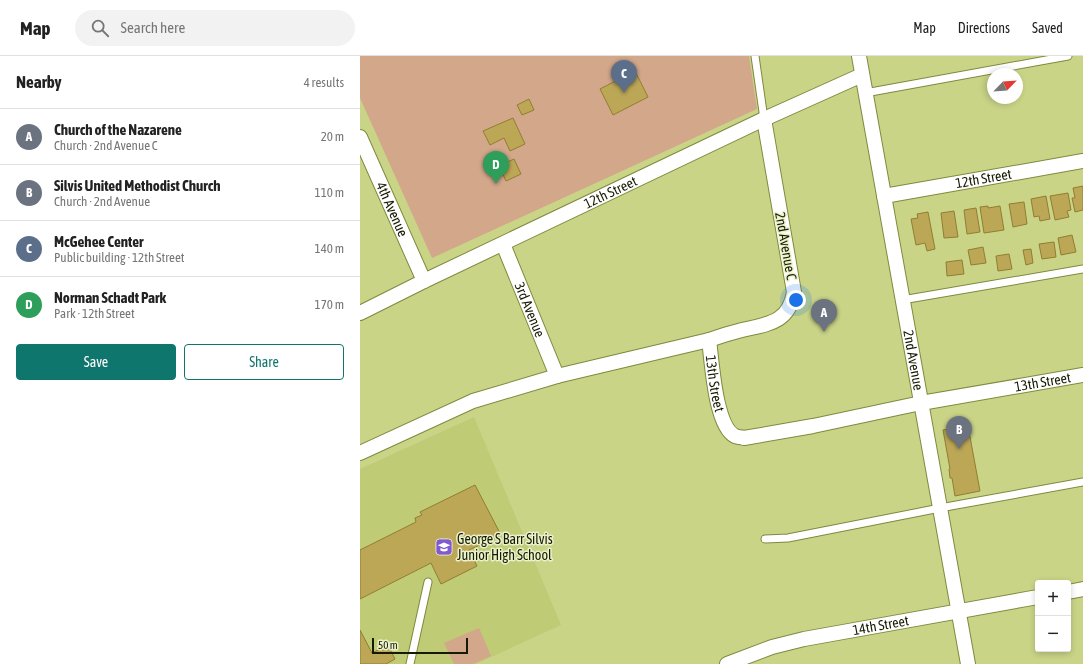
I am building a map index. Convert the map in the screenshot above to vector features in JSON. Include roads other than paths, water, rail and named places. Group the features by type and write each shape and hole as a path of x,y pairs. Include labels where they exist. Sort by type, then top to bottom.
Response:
{"street":[{"name":"2nd Avenue","path":"859,56 968,664"},
{"name":"12th Street","path":"360,313 764,119 862,75"},
{"name":"2nd Avenue C","path":"709,340 728,333 771,323 781,318 792,303 794,292 764,119"},
{"name":"4th Avenue","path":"360,137 424,281"},
{"name":"12th Street","path":"884,196 1083,161"},
{"name":"3rd Avenue","path":"503,244 557,376"},
{"name":"13th Street","path":"360,453 473,400 557,376 709,340 716,400 724,424 735,436 744,438 921,403 1083,375"},
{"path":"1071,591 1083,589"},
{"name":"14th Street","path":"727,664 772,647 804,639 1035,598"}],"lane":[{"path":"755,56 764,119"},
{"path":"865,93 1068,56"},
{"path":"902,300 1083,269"},
{"path":"765,539 788,538 1083,482"},
{"path":"410,664 428,582"}],"place":[{"name":"McGehee Center","path":"624,93"},
{"name":"Norman Schadt Park","path":"496,184"},
{"name":"Church of the Nazarene","path":"824,332"},
{"name":"Silvis United Methodist Church","path":"959,449"},
{"name":"George S Barr Silvis Junior High School","path":"444,547"}]}
